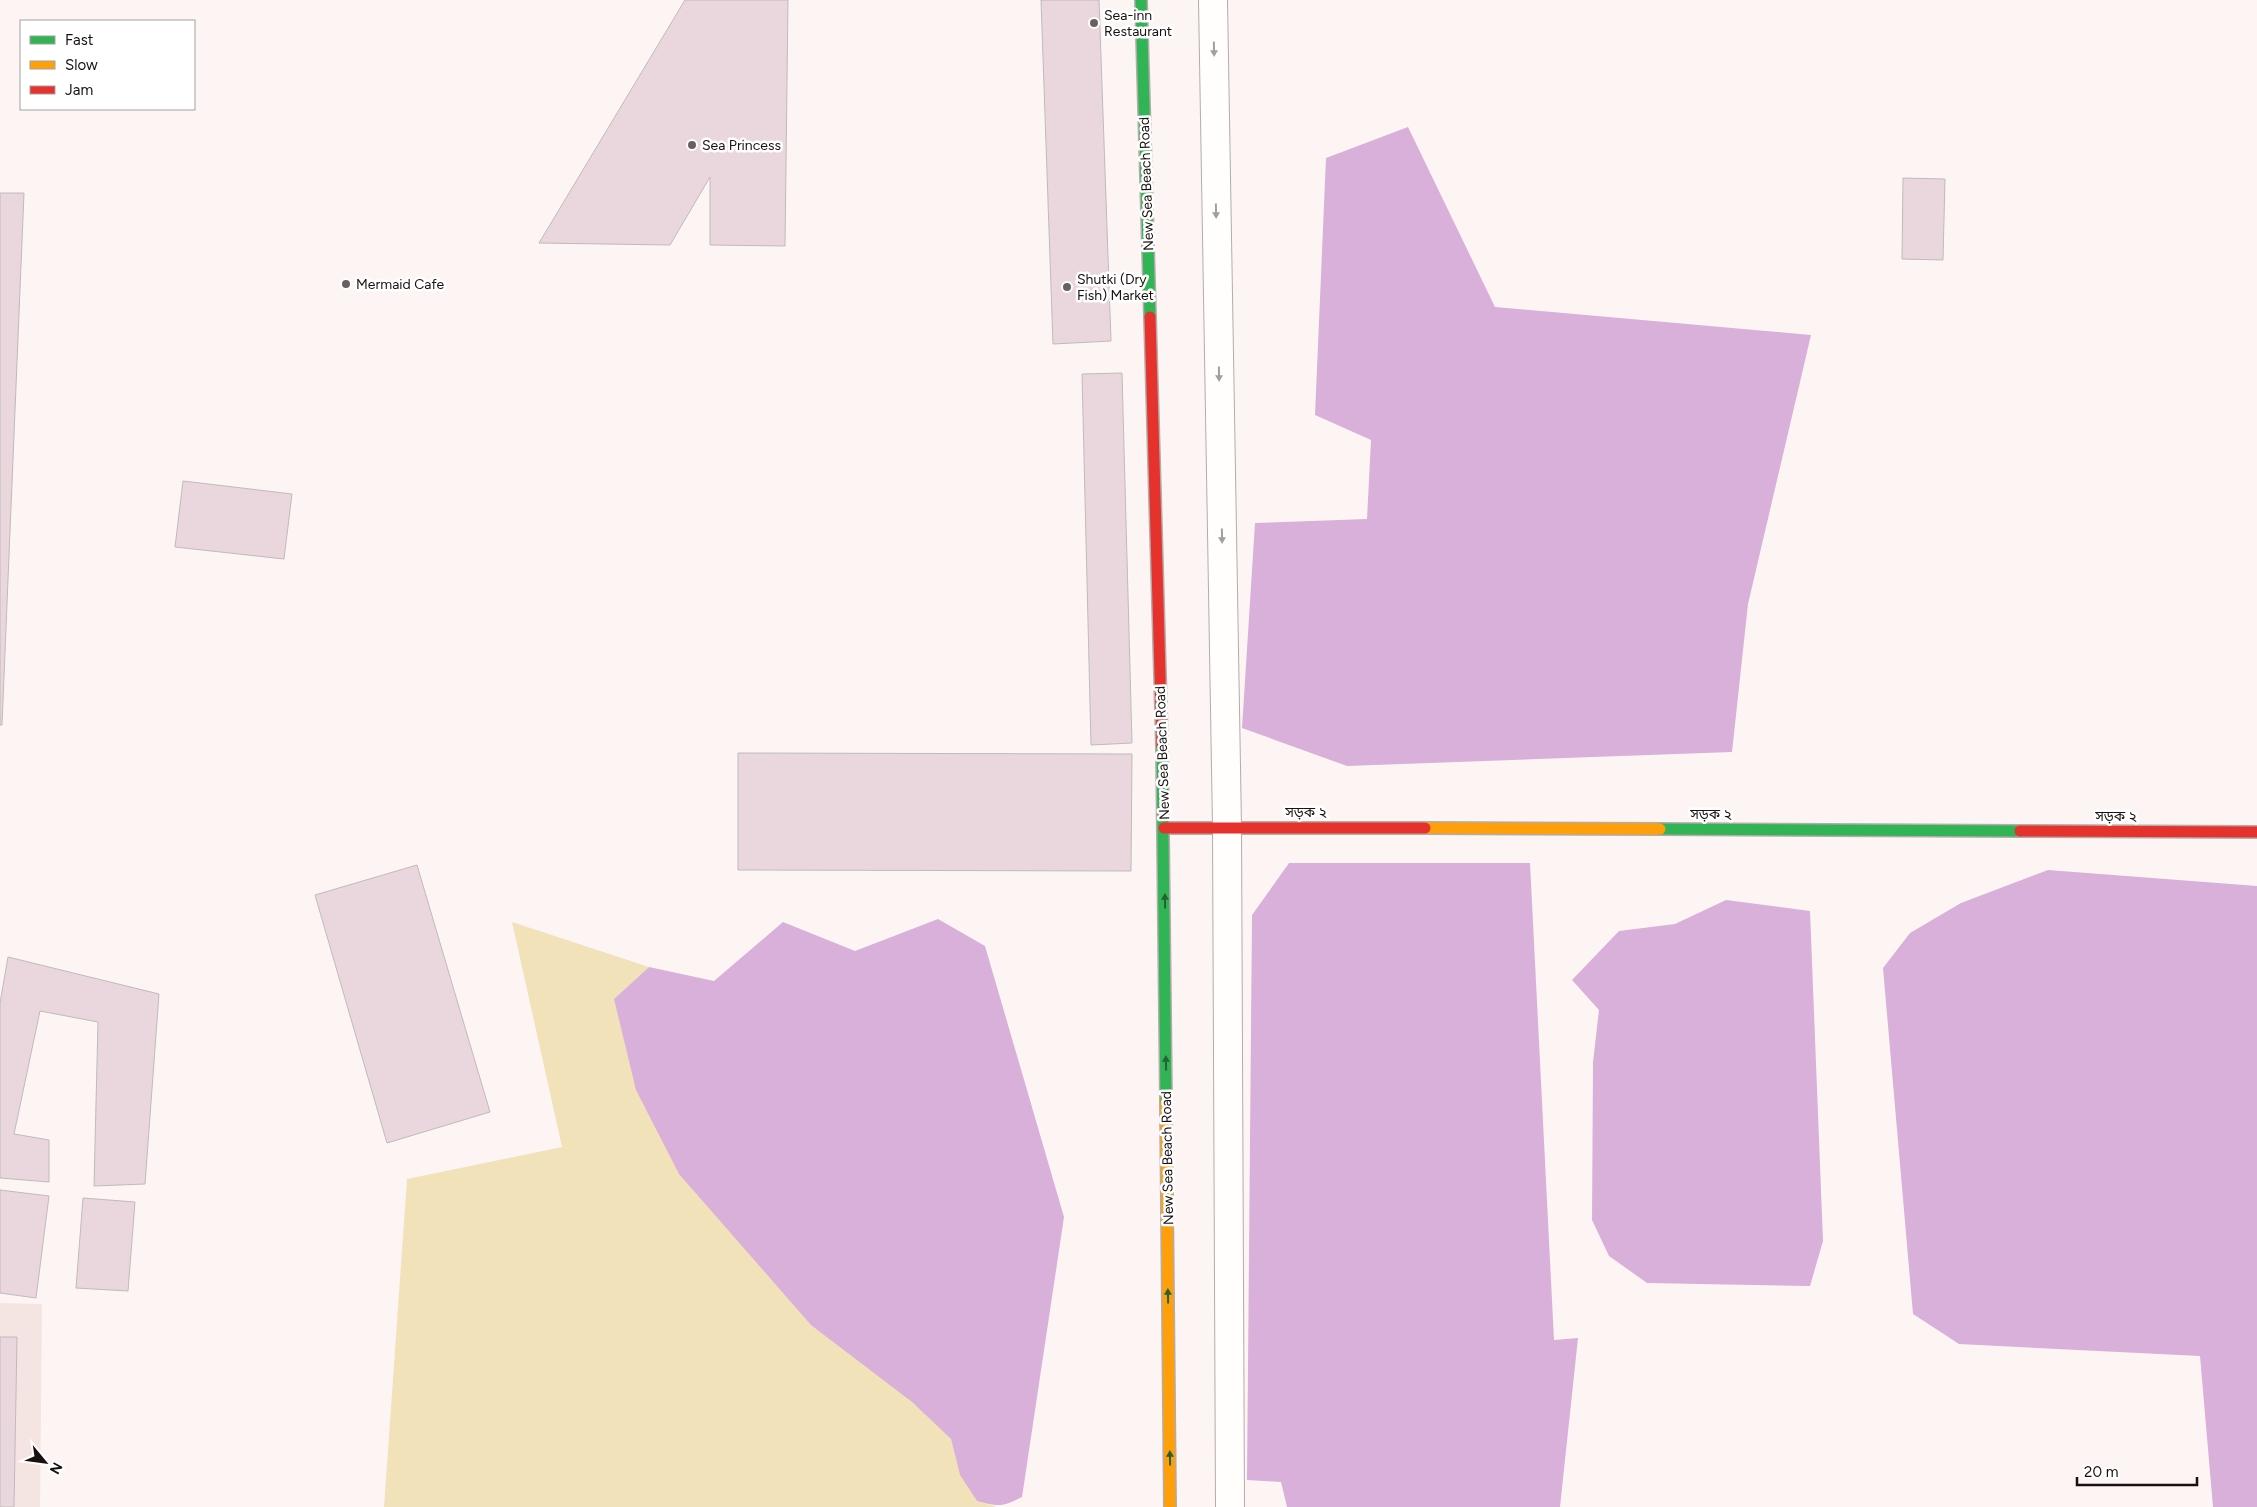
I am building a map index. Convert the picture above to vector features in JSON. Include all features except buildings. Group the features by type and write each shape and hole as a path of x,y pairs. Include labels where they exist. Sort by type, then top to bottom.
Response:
{"street":[{"name":"New Sea Beach Road","path":"1140,0 1164,828 1170,1507"},
{"path":"1213,0 1227,827 1230,1507"},
{"name":"সড়ক ২","path":"1164,828 2257,832"}],"shaded area":[{"path":"1408,127 1495,307 1811,335 1748,604 1732,752 1347,766 1242,728 1255,523 1367,519 1371,440 1315,415 1326,158"},
{"path":"1289,863 1530,863 1554,1340 1578,1338 1560,1507 1287,1507 1281,1482 1247,1480 1252,915"},
{"path":"2048,870 2257,886 2257,1507 2213,1507 2200,1356 1959,1344 1913,1314 1883,968 1910,933 1961,903"},
{"path":"1726,900 1810,911 1823,1241 1810,1286 1647,1283 1609,1256 1592,1220 1593,1062 1599,1010 1572,980 1619,931 1675,924"},
{"path":"938,919 985,946 1064,1217 1022,1497 1010,1503 1000,1505 977,1501 960,1475 951,1439 912,1402 811,1325 679,1174 636,1090 614,999 649,967 714,981 783,922 855,951"},
{"path":"512,922 649,967 614,999 912,1402 951,1439 960,1474 977,1501 997,1507 384,1507 407,1179 562,1147"},
{"path":"0,1303 42,1304 40,1507 0,1507"}],"traffic: fast":[{"path":"1141,0 1150,317"},
{"path":"1162,746 1166,1102"},
{"path":"1660,829 2020,831"}],"traffic: slow":[{"path":"1425,828 1660,829"},
{"path":"1166,1102 1170,1507"}],"traffic: jam":[{"path":"1150,317 1162,746"},
{"path":"1164,828 1425,828"},
{"path":"2020,831 2257,832"}],"place":[{"name":"Sea-inn Restaurant","path":"1094,23"},
{"name":"Sea Princess","path":"692,145"},
{"name":"Mermaid Cafe","path":"346,284"},
{"name":"Shutki (Dry Fish) Market","path":"1067,287"}]}
